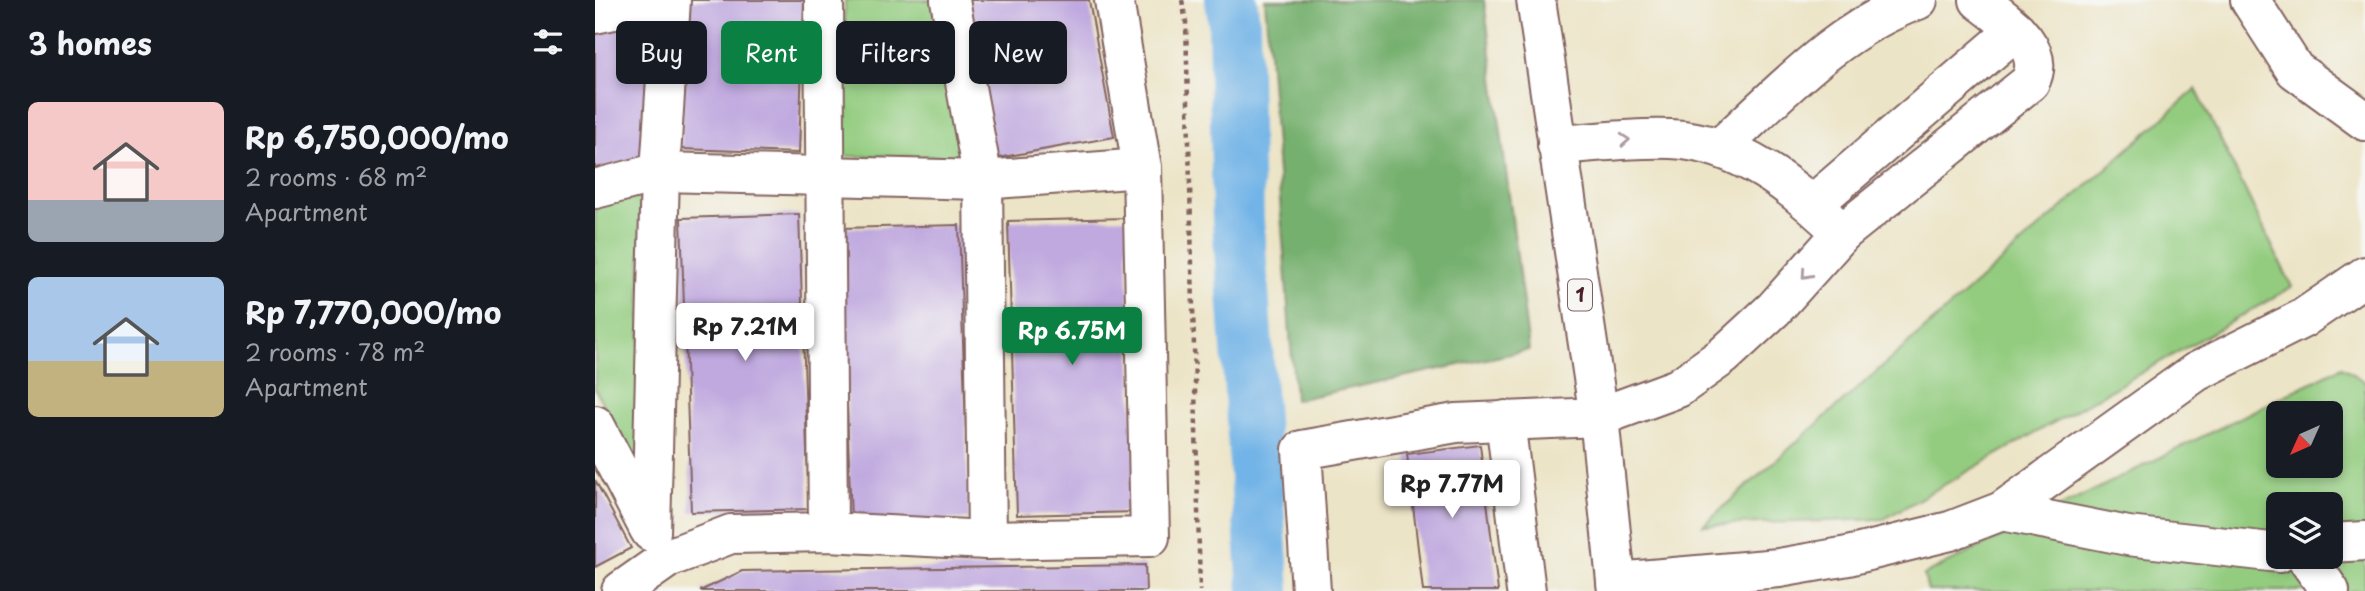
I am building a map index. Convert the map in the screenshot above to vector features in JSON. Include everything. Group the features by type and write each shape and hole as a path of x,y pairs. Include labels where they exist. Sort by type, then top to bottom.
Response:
{"main road":[{"path":"595,14 663,0"},
{"path":"621,591 660,545 660,172 671,0"},
{"path":"824,0 828,532"},
{"path":"950,0 983,180 987,540"},
{"path":"660,545 731,534 828,532 987,540 1150,537 1142,168 1114,0"},
{"name":"1","path":"1536,0 1599,417 1617,587"},
{"path":"1720,148 1830,47 1896,8 1918,0"},
{"path":"1311,591 1302,450 1456,424 1599,417 1678,388 1723,356 1774,309 1842,233 2030,82 2035,73 2032,54 2016,30 1979,0"},
{"path":"2250,0 2295,70 2365,121"},
{"path":"1812,204 2016,30"},
{"path":"1557,145 1672,139 1720,148 1771,172 1812,204 1842,233"},
{"path":"595,189 660,172 983,180 1142,168"},
{"path":"1617,587 1779,568 1848,556 1950,531 2002,511 2196,372 2302,319 2365,276"},
{"path":"1505,420 1526,591"},
{"path":"595,425 660,545"},
{"path":"2002,511 2128,536 2266,552"},
{"path":"2343,542 2365,541"},
{"path":"2314,569 2330,591"}],"path":[{"path":"1182,0 1186,22 1200,591"}],"green space":[{"path":"845,0 933,0 937,21 845,21"},
{"path":"1265,0 1484,0 1529,350 1295,400"},
{"path":"844,84 949,84 962,157 843,156"},
{"path":"2196,89 2292,287 1884,519 1703,525"},
{"path":"641,196 640,476 595,389 595,207"},
{"path":"2342,367 2365,382 2365,591 1928,591 1924,575 2266,405 2266,478 2343,478 2343,401 2274,401"}],"building":[{"path":"686,0 804,0 803,21 721,21 721,84 801,84 799,153 681,149 683,84 707,84 707,21 685,21"},
{"path":"962,0 1089,0 1114,137 992,159 978,84 1067,84 1067,21 969,21 969,37"},
{"path":"616,28 616,84 650,84 648,155 595,170 595,34"},
{"path":"799,214 809,509 691,512 681,218"},
{"path":"1126,218 1136,512 1017,515 1008,221"},
{"path":"959,225 969,519 851,522 841,228"},
{"path":"1480,445 1498,591 1423,591 1407,454"},
{"path":"595,480 631,548 595,567"},
{"path":"1145,565 1146,591 700,591 742,571"}],"waterway":[{"path":"1231,0 1234,22 1238,220 1264,591"}]}
